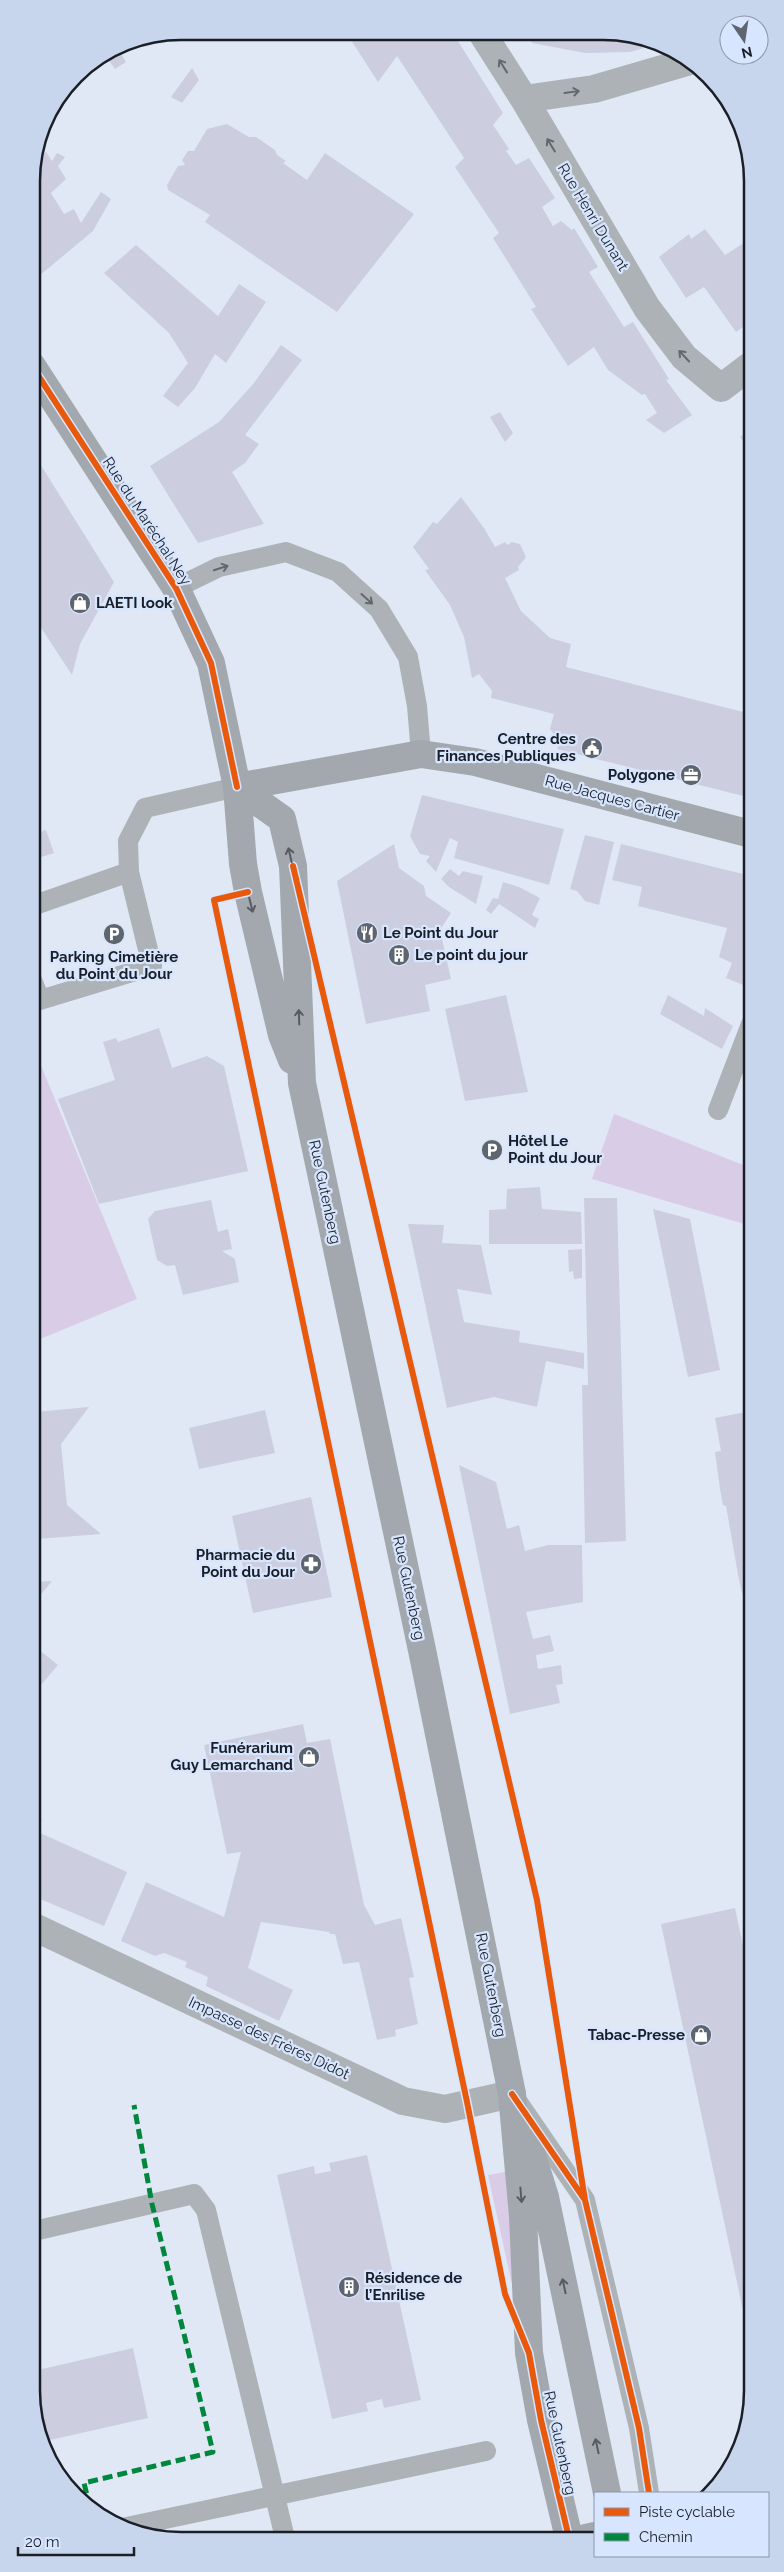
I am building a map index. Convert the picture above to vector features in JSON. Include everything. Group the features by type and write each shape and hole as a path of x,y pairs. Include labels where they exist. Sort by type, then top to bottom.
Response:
{"main road":[{"name":"Rue du Maréchal Ney","path":"40,378 176,588 211,664 237,787"},
{"name":"Rue Jacques Cartier","path":"237,787 421,754 475,762 744,832"},
{"name":"Rue Gutenberg","path":"237,787 243,864 248,892 282,1035 302,1083"},
{"name":"Rue Gutenberg","path":"237,787 282,820 293,866 302,1083 422,1650 512,2094 545,2197 607,2492"},
{"name":"Rue Gutenberg","path":"512,2094 523,2216 529,2353 541,2420 568,2532"}],"street":[{"name":"Rue Henri Dunant","path":"486,40 524,99 647,308 684,357 720,388 744,370"},
{"path":"524,99 594,89 681,64"},
{"name":"Impasse des Frères Didot","path":"40,1930 403,2101 444,2109 512,2094"}],"lane":[{"path":"176,588 219,567 286,552 338,572 379,609 408,657 417,706 421,754"},
{"path":"40,1000 152,966 129,872 128,841 145,808 237,787"},
{"path":"40,903 129,872"},
{"path":"718,1110 744,1042"},
{"path":"512,2094 584,2200 639,2428 649,2492"},
{"path":"40,2230 194,2194 206,2210 283,2532"},
{"path":"136,2525 486,2451"}],"shaded area":[{"path":"40,1063 137,1299 40,1339"},
{"path":"614,1114 744,1165 744,1224 592,1179"},
{"path":"510,2171 513,2289 488,2175"}],"building":[{"path":"351,40 457,40 503,113 493,125 509,149 506,151 516,165 529,158 555,198 542,207 553,226 561,221 572,230 574,228 598,267 589,272 624,327 633,322 669,379 666,380 692,415 664,433 646,420 657,413 645,394 642,395 608,370 594,347 568,366 531,309 536,307 493,238 499,233 455,167 464,158 397,56 378,82"},
{"path":"530,40 603,40 622,41 648,47 630,52 585,53 532,43"},
{"path":"121,54 126,62 115,69 109,60"},
{"path":"192,68 199,80 182,103 171,97"},
{"path":"227,124 249,137 256,137 275,150 277,155 286,161 283,163 307,180 325,153 414,214 337,312 205,222 210,215 168,190 167,185 178,166 185,165 182,160 188,151 194,151 207,129"},
{"path":"46,152 52,161 57,153 65,157 58,166 66,179 51,193 64,214 74,209 81,223 101,192 111,199 93,231 40,275 40,172 43,154"},
{"path":"705,229 725,255 744,243 744,326 736,332 704,287 686,298 659,257 689,234 691,239"},
{"path":"136,245 218,316 239,284 266,302 226,363 215,354 195,388 178,407 163,396 188,363 169,333 104,273"},
{"path":"281,345 302,360 245,435 259,444 245,463 232,472 264,524 198,543 150,466 219,422 254,383"},
{"path":"500,412 513,433 505,442 490,417"},
{"path":"744,434 744,443 740,437"},
{"path":"40,464 114,582 80,644 72,675 40,626"},
{"path":"461,497 484,528 495,547 505,542 507,545 512,542 520,544 526,557 518,567 519,570 505,578 521,611 550,638 571,644 566,667 744,712 744,796 557,749 560,742 550,729 554,714 491,698 492,691 479,674 472,678 464,637 450,605 425,570 429,569 413,547 433,522 437,524"},
{"path":"422,795 564,829 549,885 454,858 458,842 450,838 436,872 426,861 430,856 420,854 410,836"},
{"path":"46,830 54,853 40,857 40,832"},
{"path":"585,835 614,842 599,905 585,901 577,891 570,889"},
{"name":"Le point du jour","path":"394,844 399,868 424,886 426,896 451,913 440,930 451,979 425,985 430,1011 366,1024 337,881"},
{"path":"621,844 744,874 744,985 726,978 732,963 719,957 727,928 638,906 642,887 612,880"},
{"path":"450,869 459,876 463,871 483,876 476,904 449,887 441,879"},
{"path":"503,882 519,887 540,898 532,915 539,919 535,928 499,904 491,914 486,910 493,898 498,899"},
{"path":"506,995 528,1092 465,1101 445,1009"},
{"path":"668,995 704,1016 705,1008 733,1026 722,1049 660,1014"},
{"path":"159,1028 172,1068 207,1056 224,1066 248,1171 99,1204 58,1099 115,1080 103,1042 116,1038 118,1042"},
{"path":"540,1187 542,1209 581,1212 582,1244 489,1244 489,1210 506,1209 507,1189"},
{"path":"584,1198 617,1198 626,1541 585,1543 582,1385 588,1385"},
{"path":"211,1200 218,1232 228,1229 232,1249 222,1251 235,1259 239,1282 183,1295 175,1265 167,1266 157,1260 148,1219 155,1211"},
{"path":"653,1209 690,1219 720,1370 688,1377"},
{"path":"408,1224 444,1225 442,1243 481,1245 492,1295 457,1289 464,1322 520,1331 519,1342 584,1353 584,1369 546,1361 537,1407 494,1397 447,1408"},
{"path":"582,1249 582,1278 574,1279 573,1271 569,1272 568,1250"},
{"path":"89,1407 61,1444 67,1505 101,1534 40,1539 40,1412"},
{"path":"265,1410 275,1453 199,1469 189,1428"},
{"path":"744,1412 744,1600 726,1506 723,1505 720,1489 715,1452 721,1451 715,1418"},
{"path":"459,1465 496,1482 507,1529 519,1525 525,1551 548,1545 582,1545 583,1602 526,1612 533,1639 550,1635 554,1651 536,1655 538,1669 561,1665 563,1684 556,1685 560,1703 510,1714"},
{"path":"311,1497 332,1597 253,1613 232,1516"},
{"path":"52,1581 40,1596 40,1582"},
{"path":"40,1651 58,1665 40,1686"},
{"path":"303,1724 307,1743 330,1739 364,1905 375,1925 401,1918 414,1977 409,1978 418,2024 395,2030 396,2036 377,2040 359,1962 343,1964 335,1934 261,1922 248,1968 293,1990 279,2021 206,1986 208,1977 185,1967 187,1962 164,1953 155,1956 121,1941 146,1882 224,1917 241,1852 227,1854 204,1745"},
{"path":"40,1833 127,1872 104,1926 40,1899"},
{"path":"735,1908 744,1950 744,2316 661,1924"},
{"name":"Résidence de l’Enrilise","path":"367,2155 421,2400 384,2408 382,2399 366,2403 368,2411 332,2419 277,2175 314,2166 315,2174 331,2171 329,2163"},
{"path":"133,2348 148,2418 49,2440 41,2410 40,2370"}],"marked path":[{"path":"87,2496 84,2483 213,2452 152,2204 134,2105"}],"cycle path":[{"path":"40,378 176,588 211,663 237,787"},
{"path":"293,866 537,1900 585,2200"},
{"path":"248,892 214,900 467,2102 505,2294 529,2353 541,2420 568,2532"},
{"path":"512,2094 585,2200 639,2428 649,2492"}],"place":[{"name":"LAETI look","path":"80,603"},
{"name":"Centre des Finances Publiques","path":"592,748"},
{"name":"Polygone","path":"691,775"},
{"name":"Le Point du Jour","path":"367,933"},
{"name":"Parking Cimetière du Point du Jour","path":"114,934"},
{"name":"Le point du jour","path":"399,955"},
{"name":"Hôtel Le Point du Jour","path":"492,1150"},
{"name":"Pharmacie du Point du Jour","path":"311,1564"},
{"name":"Funérarium Guy Lemarchand","path":"309,1757"},
{"name":"Tabac-Presse","path":"701,2035"},
{"name":"Résidence de l’Enrilise","path":"349,2287"}]}
